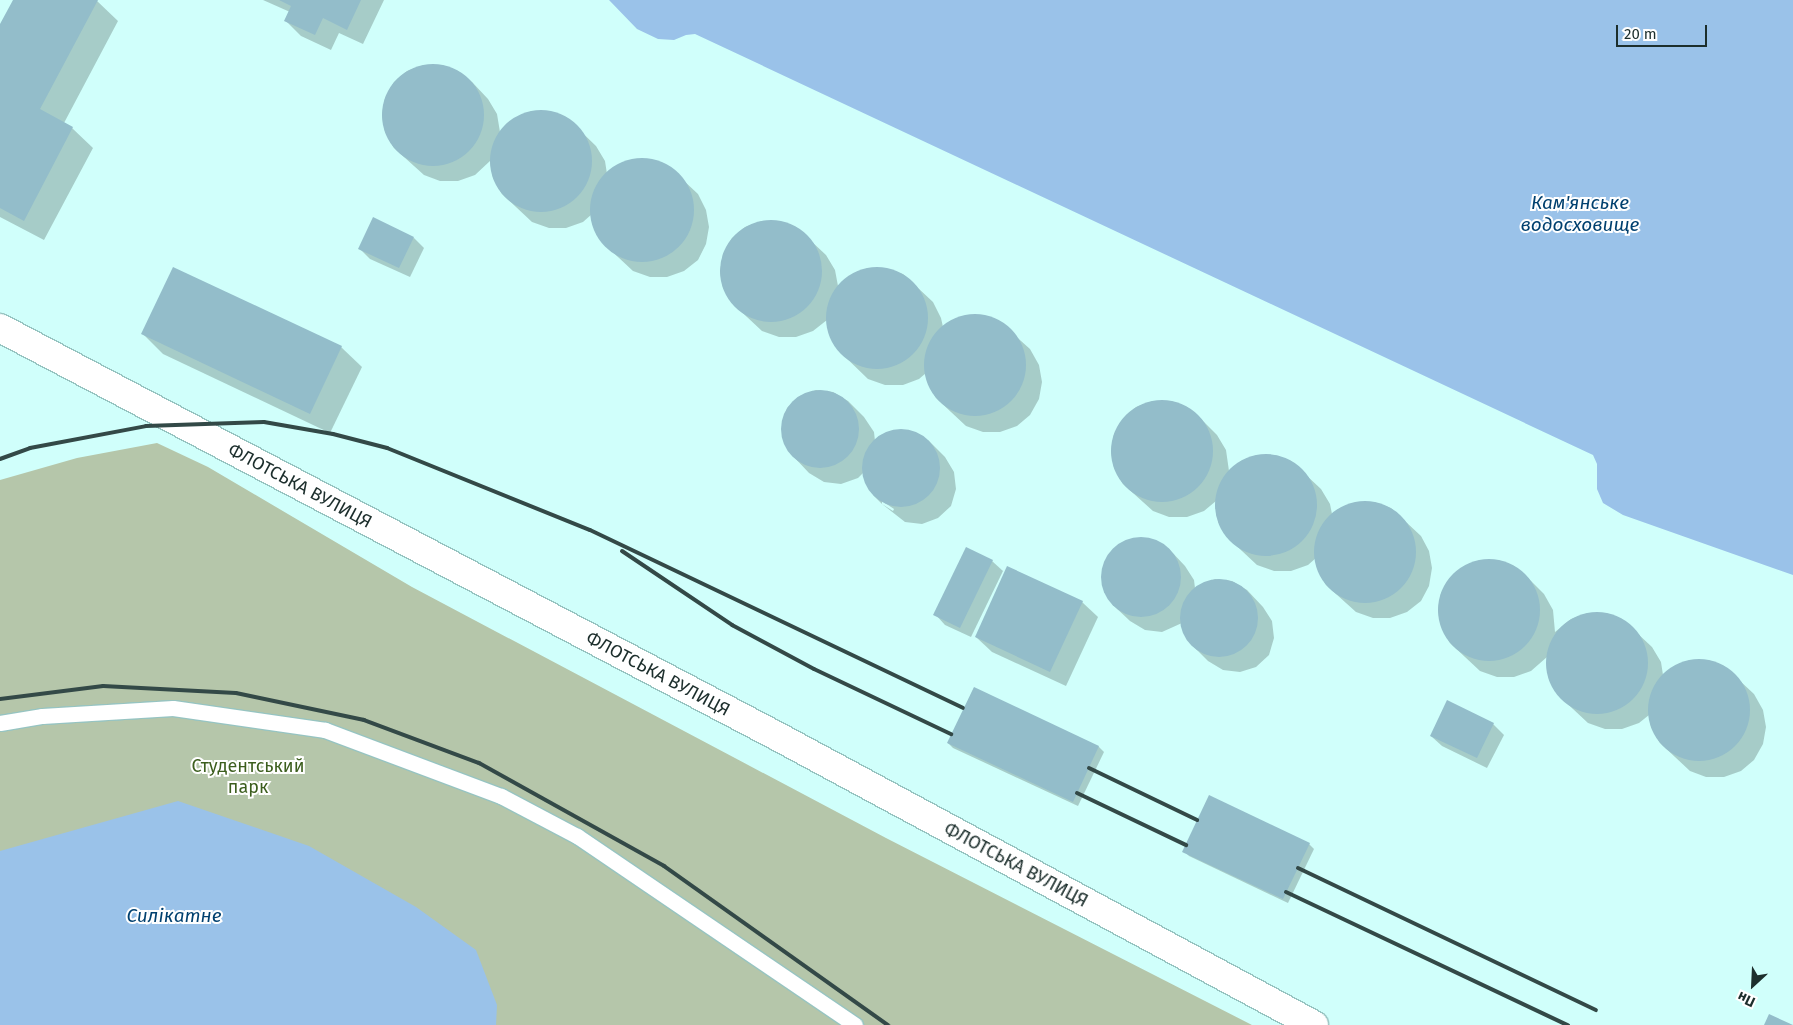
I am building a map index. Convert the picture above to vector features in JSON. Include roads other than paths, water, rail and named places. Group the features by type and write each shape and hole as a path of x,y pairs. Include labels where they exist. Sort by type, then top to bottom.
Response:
{"street":[{"name":"ФЛОТСЬКА ВУЛИЦЯ","path":"0,328 775,735 1314,1025"}],"lane":[{"path":"0,723 42,716 173,708 325,730 501,796 577,836 855,1025"}],"water":[{"name":"Кам'янське водосховище","path":"609,0 1793,0 1793,575 1623,515 1603,503 1597,489 1597,464 1593,455 695,34 686,35 674,40 658,39 637,29"},
{"name":"Силікатне","path":"178,801 309,846 416,907 476,950 497,1005 496,1025 0,1025 0,851"}],"railway":[{"path":"0,459 30,448 146,426 264,422 333,434 387,448 590,530 963,708"},
{"path":"622,551 732,625 814,669 951,734"},
{"path":"0,699 103,686 236,693 364,720 479,763 664,866 888,1025"},
{"path":"1089,768 1197,820"},
{"path":"1077,793 1186,845"},
{"path":"1298,868 1596,1010"},
{"path":"1286,892 1568,1025"}],"park label":[{"name":"Студентський парк","path":"248,778"}]}
